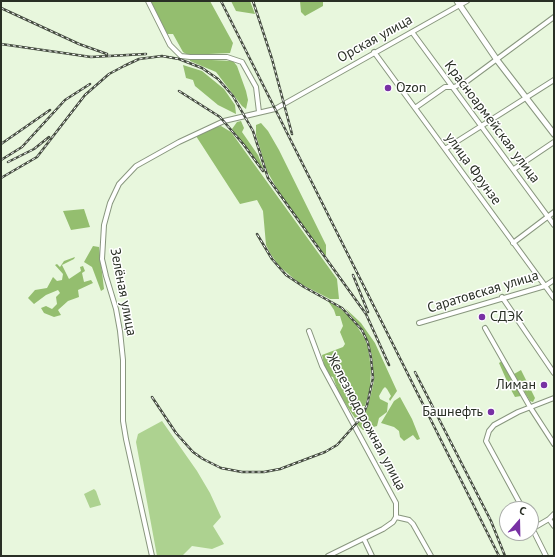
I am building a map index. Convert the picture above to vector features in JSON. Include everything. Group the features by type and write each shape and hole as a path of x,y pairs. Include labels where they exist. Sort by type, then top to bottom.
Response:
{"main road":[{"path":"458,3 497,60 554,134"}],"street":[{"path":"148,1 170,45 181,56 190,58 227,57 242,62 256,87 259,112"},
{"name":"Орская улица","path":"295,98 374,52 412,32 458,3 467,1"},
{"path":"415,108 445,87 454,87 466,82 554,17"},
{"name":"Красноармейская улица","path":"412,32 454,87 554,225"},
{"name":"улица Фрунзе","path":"374,52 446,149 513,244 554,298"},
{"path":"446,149 525,97 554,80"},
{"name":"Зелёная улица","path":"152,556 126,440 120,331 116,309 102,259 104,225 110,203 116,189 124,177 136,166 178,142 224,121 275,109 295,98"},
{"path":"514,169 554,142"},
{"path":"513,244 554,212"},
{"name":"Саратовская улица","path":"419,323 502,297 544,286 554,280"},
{"path":"502,297 554,373"},
{"path":"485,328 530,407 554,444"},
{"name":"Железнодорожная улица","path":"309,331 322,366 396,503 396,517"},
{"path":"518,501 487,446 486,441 489,431 494,425 530,407 554,398"},
{"path":"539,524 549,519 554,514"},
{"path":"328,556 383,530 393,522 396,517 409,520 413,524 431,556"},
{"path":"549,519 554,526"},
{"path":"364,539 372,556"},
{"path":"538,541 546,556"}],"green space":[{"path":"150,1 210,1 233,43 230,53 188,55 183,52 173,34 167,34"},
{"path":"231,1 250,1 255,14 236,11"},
{"path":"300,1 323,1 323,6 305,16 301,12"},
{"path":"190,59 233,61 237,66 246,91 248,100 246,109 242,106 216,72 190,61"},
{"path":"183,65 202,71 224,89 235,105 236,114 218,105 195,86 193,80 186,78"},
{"path":"241,121 244,128 242,132 258,155 265,173 232,129 237,122"},
{"path":"261,123 268,131 279,150 326,245 325,256 280,194 267,171 256,135 256,125"},
{"path":"221,126 231,132 337,279 339,299 330,299 299,283 279,266 270,253 266,245 263,211 257,200 240,204 196,136 215,127"},
{"path":"84,209 90,227 71,230 63,211"},
{"path":"93,246 99,247 104,289 101,291 92,267 84,262"},
{"path":"75,257 62,265 69,279 81,271 80,267 83,266 85,271 82,273 84,282 91,280 93,283 78,290 79,297 68,301 58,310 61,315 54,317 44,313 41,308 46,306 52,309 57,304 56,297 60,293 58,290 46,295 34,304 28,298 35,290 47,288 53,277 57,281 62,280 63,274 55,265 57,264 60,267 64,261"},
{"path":"328,301 341,309 353,320 365,339 368,348 371,369 370,389 365,406 359,406 356,410 359,418 357,421 339,394 333,377 329,376 324,365 322,355 343,347 345,344 340,332 343,326 340,316 336,316"},
{"path":"345,308 361,323 375,343 397,391 390,401 389,399 391,396 387,389 385,387 383,389 379,396 380,399 388,403 387,412 379,418 377,426 363,430 357,424 367,408 374,381 372,355 364,332"},
{"path":"502,361 521,396 515,397 510,388 499,363"},
{"path":"521,370 535,398 533,402 530,401 514,374"},
{"path":"400,397 412,419 420,439 417,440 413,435 404,441 400,437 399,431 394,427 381,423 394,401"},
{"path":"162,421 197,471 210,493 221,517 213,526 224,544 212,549 192,546 182,556 157,556 136,442 138,434"},
{"path":"94,489 101,505 90,508 84,494"}],"railway":[{"path":"221,1 499,556"},
{"path":"253,1 272,59 292,134"},
{"path":"1,8 79,44 107,54"},
{"path":"1,44 91,57 146,54"},
{"path":"1,178 37,157 85,95 109,74 139,59 162,56 179,59 202,68 218,79 233,96 253,131 268,178 366,314 389,365"},
{"path":"1,160 22,147 65,100 90,84"},
{"path":"179,91 220,117 244,145 263,171"},
{"path":"1,144 50,110"},
{"path":"8,162 34,149 49,137"},
{"path":"152,397 176,433 193,452 221,468 242,472 264,472 280,469 325,452 337,445 362,417 367,405 373,378 368,343 362,330 342,308 304,287 286,275 272,259 257,234"},
{"path":"353,275 368,312"},
{"path":"415,372 491,521 505,556"}],"place":[{"name":"Ozon","path":"388,88"},
{"name":"СДЭК","path":"482,317"},
{"name":"Лиман","path":"544,385"},
{"name":"Башнефть","path":"491,412"}]}
